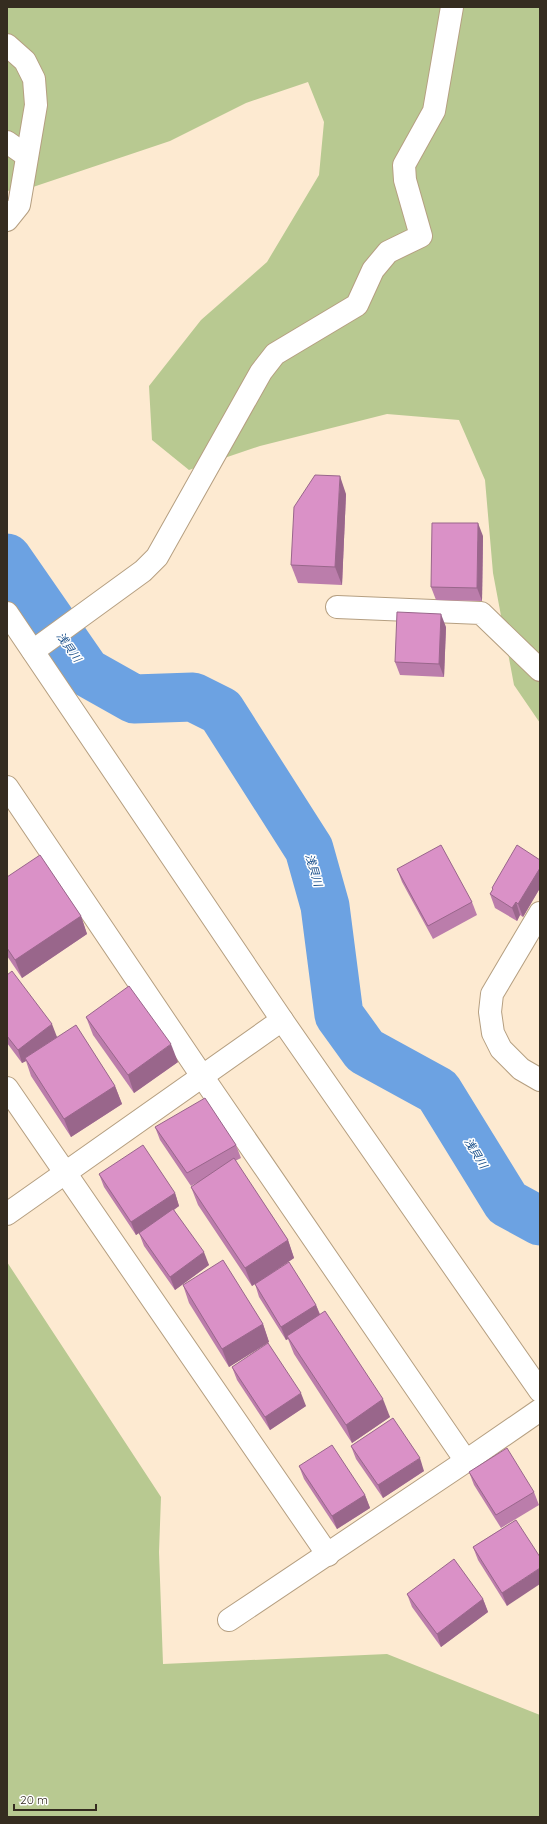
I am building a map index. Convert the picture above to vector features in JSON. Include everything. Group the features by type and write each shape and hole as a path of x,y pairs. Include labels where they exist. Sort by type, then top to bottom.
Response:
{"street":[{"path":"33,651 143,571 157,557 261,372 275,354 357,305 373,270 388,252 421,236 405,180 404,165 434,111 452,7"},
{"path":"7,45 25,61 34,79 36,105 19,205 7,220"},
{"path":"7,142 27,156"},
{"path":"337,607 481,613 540,670"},
{"path":"7,613 282,1020 540,1391"},
{"path":"7,787 202,1076 466,1461"},
{"path":"540,913 492,994 490,1012 493,1033 501,1049 521,1069 540,1080"},
{"path":"7,1214 282,1020"},
{"path":"7,1088 328,1555"},
{"path":"230,1620 540,1410"}],"green space":[{"path":"7,7 540,7 540,723 514,685 493,573 485,480 459,420 387,414 260,446 189,470 152,440 149,386 201,320 267,262 319,175 324,122 308,82 246,103 170,141 33,187 7,191"},
{"path":"7,1262 161,1497 159,1552 163,1664 387,1654 540,1715 540,1817 7,1817"}],"building":[{"path":"315,475 340,476 335,567 291,565 294,507"},
{"path":"432,523 478,523 477,588 431,587"},
{"path":"397,612 441,614 439,664 395,662"},
{"path":"441,845 472,902 428,926 397,869"},
{"path":"517,845 540,860 540,868 518,904 516,902 512,908 490,894"},
{"path":"40,855 81,916 15,960 7,948 7,877"},
{"path":"12,971 52,1024 18,1050 7,1036 7,975"},
{"path":"129,986 171,1044 128,1075 86,1017"},
{"path":"76,1025 115,1086 64,1119 25,1058"},
{"path":"205,1098 236,1145 187,1173 155,1127"},
{"path":"143,1145 175,1193 131,1222 99,1174"},
{"path":"234,1158 288,1240 245,1268 191,1187"},
{"path":"173,1209 204,1252 170,1277 139,1233"},
{"path":"223,1260 263,1324 222,1349 183,1285"},
{"path":"289,1262 316,1305 281,1327 255,1284"},
{"path":"325,1311 383,1399 346,1425 287,1336"},
{"path":"268,1343 301,1393 265,1417 232,1367"},
{"path":"393,1418 420,1458 378,1485 351,1446"},
{"path":"332,1445 365,1495 332,1516 299,1466"},
{"path":"507,1448 534,1492 496,1515 469,1472"},
{"path":"516,1520 540,1557 540,1568 502,1593 473,1547"},
{"path":"454,1559 483,1599 437,1634 407,1594"}],"waterway":[{"name":"浅貝川","path":"7,558 86,672 134,699 193,697 221,711 309,849 325,906 339,1015 365,1051 438,1091 507,1203 540,1221"}]}
